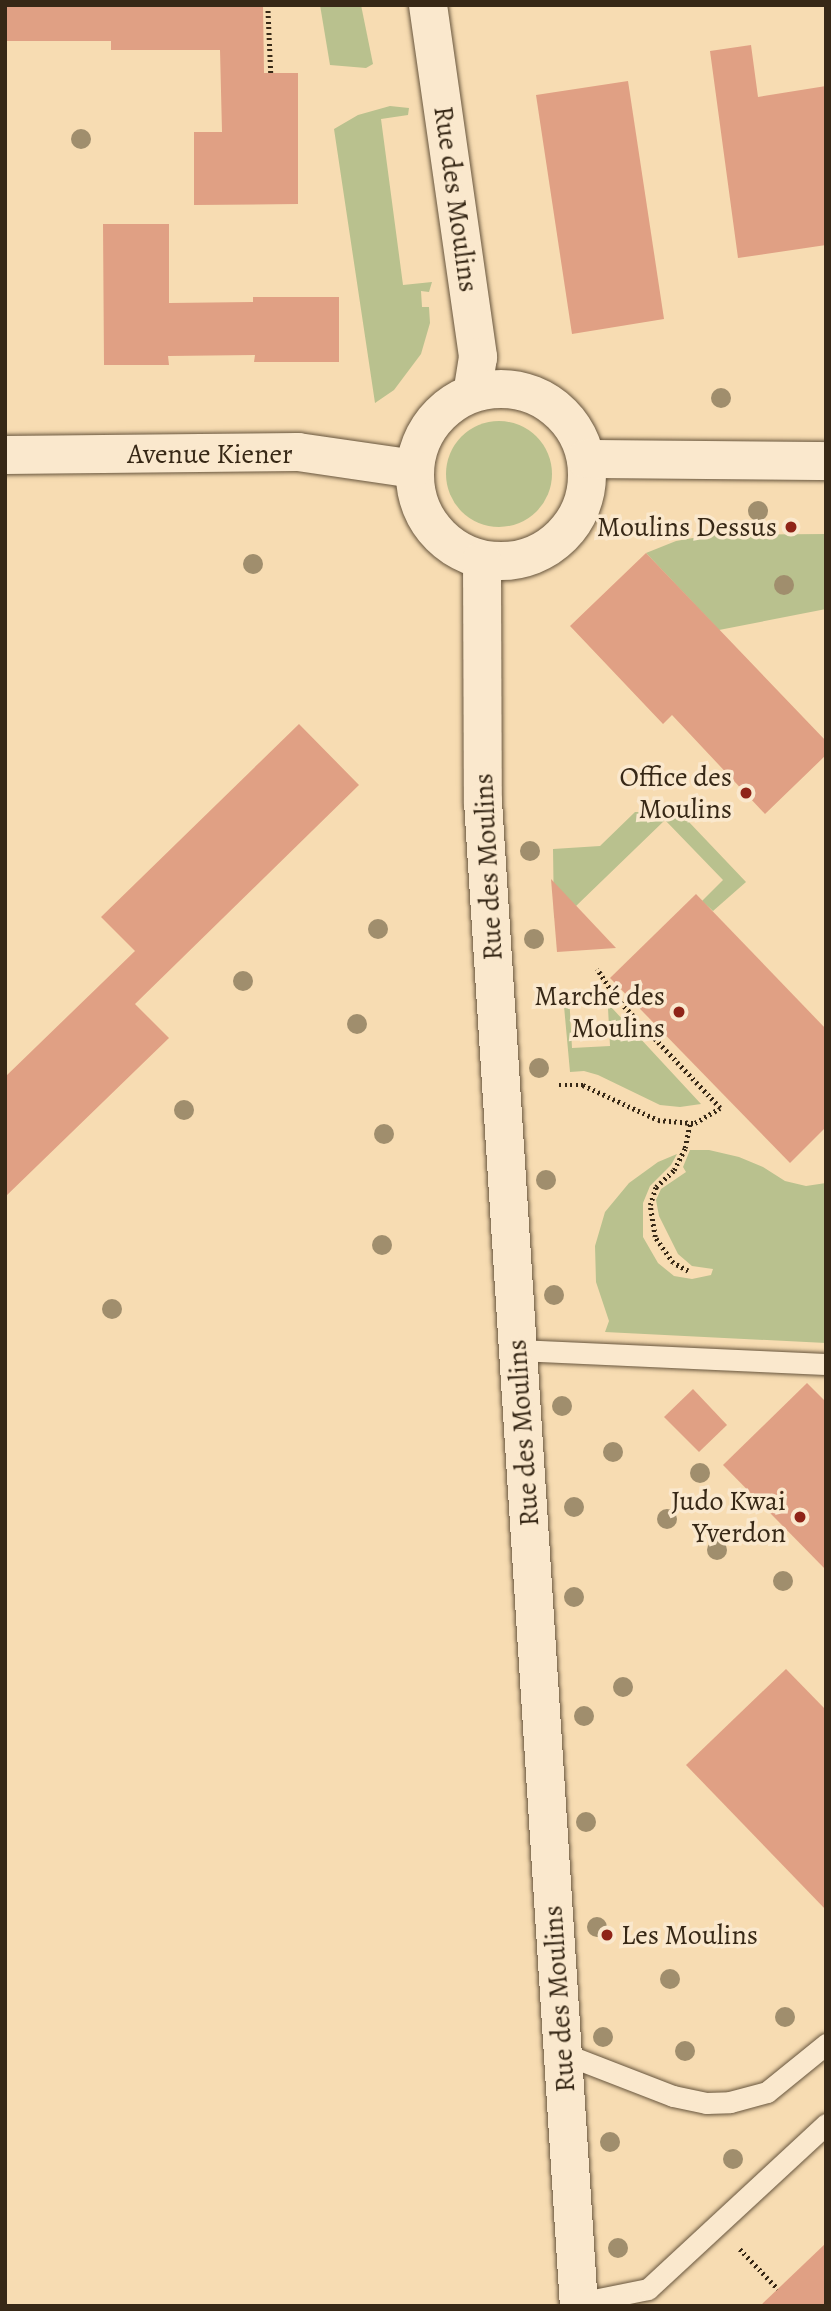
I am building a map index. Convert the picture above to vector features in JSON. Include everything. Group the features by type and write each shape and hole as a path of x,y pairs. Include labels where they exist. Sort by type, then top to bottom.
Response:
{"street":[{"name":"Rue des Moulins","path":"428,5 449,75 478,357 472,393"},
{"path":"502,388 531,394 557,408 576,432 586,459 587,487 578,515 561,538 538,554 519,559 482,560 449,546 427,521 416,496 414,469 420,444 432,422 450,405 472,393 502,388"},
{"name":"Avenue Kiener","path":"5,455 299,452 414,469"},
{"path":"586,459 826,461"},
{"name":"Rue des Moulins","path":"482,560 483,802 579,2305"}],"lane":[{"path":"517,1350 826,1364"},
{"path":"562,2053 673,2096 706,2103 730,2102 767,2092 826,2044"},
{"path":"579,2305 648,2289 826,2124"}],"path":[{"path":"268,5 271,73"},
{"path":"559,1085 583,1085 659,1120 695,1123 720,1108 615,997 597,969"},
{"path":"688,1271 673,1262 655,1237 650,1205 656,1187 674,1170 684,1148 690,1122"},
{"path":"748,2258 778,2289"}],"green space":[{"path":"320,5 361,5 373,64 366,68 330,65"},
{"path":"390,106 409,108 408,115 381,119 403,285 432,282 429,292 421,291 422,307 429,307 430,323 421,354 394,390 375,403 334,129 358,115"},
{"path":"499,421 519,425 537,436 548,454 552,474 548,494 537,512 519,523 499,527 479,523 461,512 450,494 446,474 450,454 461,436 479,425"},
{"path":"826,534 826,609 719,630 646,553 676,541 710,535"},
{"path":"635,812 656,812 688,821 746,882 713,911 702,901 723,880 665,820 576,906 571,902 554,918 553,849 600,846"},
{"path":"569,994 572,1048 610,1046 608,1008 612,1008 701,1104 680,1107 660,1105 598,1075 584,1071 570,1072 563,995"},
{"path":"690,1150 709,1150 739,1157 763,1167 785,1181 806,1186 826,1183 826,1343 605,1332 609,1321 596,1282 595,1246 605,1212 629,1183 658,1162 677,1154 671,1165 650,1186 643,1203 643,1237 658,1263 674,1276 692,1279 711,1275 713,1269 692,1266 678,1254 659,1216 656,1200 661,1189 686,1172 683,1167"}],"building":[{"path":"5,5 263,5 264,73 298,73 298,204 194,205 194,132 222,132 220,50 111,50 111,41 5,41"},
{"path":"751,45 758,97 826,86 826,245 738,258 710,51"},
{"path":"628,81 664,319 572,334 536,95"},
{"path":"103,224 169,224 169,303 253,302 253,297 339,297 339,362 254,362 255,355 168,356 169,365 104,365"},
{"path":"646,553 826,741 826,755 765,814 672,715 663,724 570,626"},
{"path":"299,724 359,785 135,1004 169,1038 5,1197 5,1077 135,951 101,917"},
{"path":"551,879 616,948 557,952"},
{"path":"696,894 826,1029 826,1127 790,1163 610,978"},
{"name":"Judo Kwai Yverdon","path":"807,1383 826,1402 826,1570 723,1465"},
{"path":"693,1389 727,1425 699,1452 664,1417"},
{"path":"786,1669 826,1710 826,1910 686,1765"},
{"path":"826,2243 826,2306 760,2306"}],"place":[{"name":"Moulins Dessus","path":"791,527"},
{"name":"Office des Moulins","path":"746,793"},
{"name":"Marché des Moulins","path":"679,1012"},
{"name":"Judo Kwai Yverdon","path":"800,1517"},
{"name":"Les Moulins","path":"607,1935"}]}
